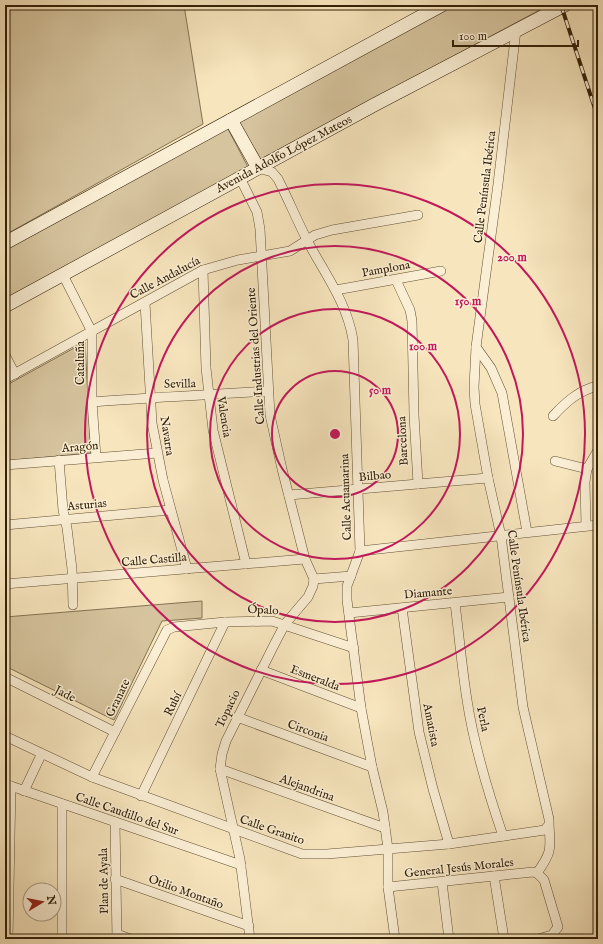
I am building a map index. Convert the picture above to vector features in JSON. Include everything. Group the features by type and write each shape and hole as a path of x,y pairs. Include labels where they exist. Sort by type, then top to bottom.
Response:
{"main road":[{"path":"5,243 442,5"},
{"name":"Avenida Adolfo López Mateos","path":"5,306 258,168 565,5"},
{"path":"231,120 258,168"}],"street":[{"name":"Calle Península Ibérica","path":"516,30 498,184 476,347 475,404 488,478 501,536 523,707 549,819 547,827 551,848 547,859 535,873"},
{"name":"Calle Acuamarina","path":"258,168 272,172 278,179 307,240 336,290 347,314 353,340 360,551 347,586 361,708 372,767 379,790 388,849 388,887 395,939"},
{"name":"Calle Industrias del Oriente","path":"240,178 257,212 261,255 268,390 276,445 305,559 314,579"},
{"name":"Calle Andalucía","path":"5,379 203,270 261,255 290,251 315,235 332,230 418,215"},
{"name":"Valencia","path":"203,270 208,396 220,462 246,564"},
{"name":"Pamplona","path":"336,290 441,271"},
{"name":"Cataluña","path":"63,275 92,332 92,402 96,457"},
{"name":"Barcelona","path":"396,280 410,310 412,321 414,415 418,484"},
{"name":"Navarra","path":"145,302 150,397 157,453 170,510 187,569"},
{"name":"Calle Península Ibérica","path":"476,347 491,368 502,392 527,532"},
{"path":"5,355 15,374"},
{"path":"553,416 573,397 584,390 598,386"},
{"name":"Sevilla","path":"92,402 150,397 208,396 268,390"},
{"path":"586,526 584,497 587,469 598,450"},
{"name":"Aragón","path":"5,465 157,453"},
{"path":"59,460 63,510 66,519 72,578 73,605"},
{"path":"555,461 587,469"},
{"name":"Bilbao","path":"289,495 488,478"},
{"name":"Asturias","path":"5,525 170,510"},
{"path":"360,551 598,525"},
{"name":"Calle Castilla","path":"5,584 305,559"},
{"path":"314,579 351,576"},
{"name":"Topacio","path":"250,939 241,865 220,769 222,754 237,717 285,624 308,597 313,586 314,579"},
{"name":"Diamante","path":"349,613 509,597"},
{"name":"Perla","path":"455,603 467,700 474,736 487,789 503,836"},
{"name":"Amatista","path":"402,608 419,732 433,789 449,844"},
{"name":"Ópalo","path":"167,630 174,627 259,620 285,624 354,648"},
{"name":"Rubí","path":"141,796 225,622"},
{"name":"Granate","path":"92,778 167,630"},
{"name":"Esmeralda","path":"261,670 361,708"},
{"name":"Jade","path":"5,677 115,732"},
{"name":"Circonia","path":"237,717 372,767"},
{"name":"Calle Granito","path":"5,736 92,778 302,854 327,854 449,844 545,830 547,827"},
{"path":"24,791 41,754"},
{"name":"Alejandrina","path":"220,769 385,828"},
{"path":"8,785 8,939"},
{"name":"Calle Caudillo del Sur","path":"8,785 241,865"},
{"path":"62,804 62,939"},
{"name":"Plan de Ayala","path":"115,822 117,937"},
{"path":"535,873 544,880 558,927 552,935 538,939"},
{"name":"General Jesús Morales","path":"388,887 535,873"},
{"path":"494,876 504,939"},
{"name":"Otilio Montaño","path":"115,879 249,926"},
{"path":"442,882 449,939"},
{"path":"117,937 130,939"}],"shaded area":[{"path":"38,5 184,5 203,124 5,235 5,10"},
{"path":"454,5 549,5 257,161 239,122"},
{"path":"227,127 248,167 5,299 5,249"},
{"path":"85,342 91,453 5,461 5,386"},
{"path":"202,601 202,618 162,621 114,720 5,666 5,617"}],"railway":[{"path":"561,5 598,118"}]}
